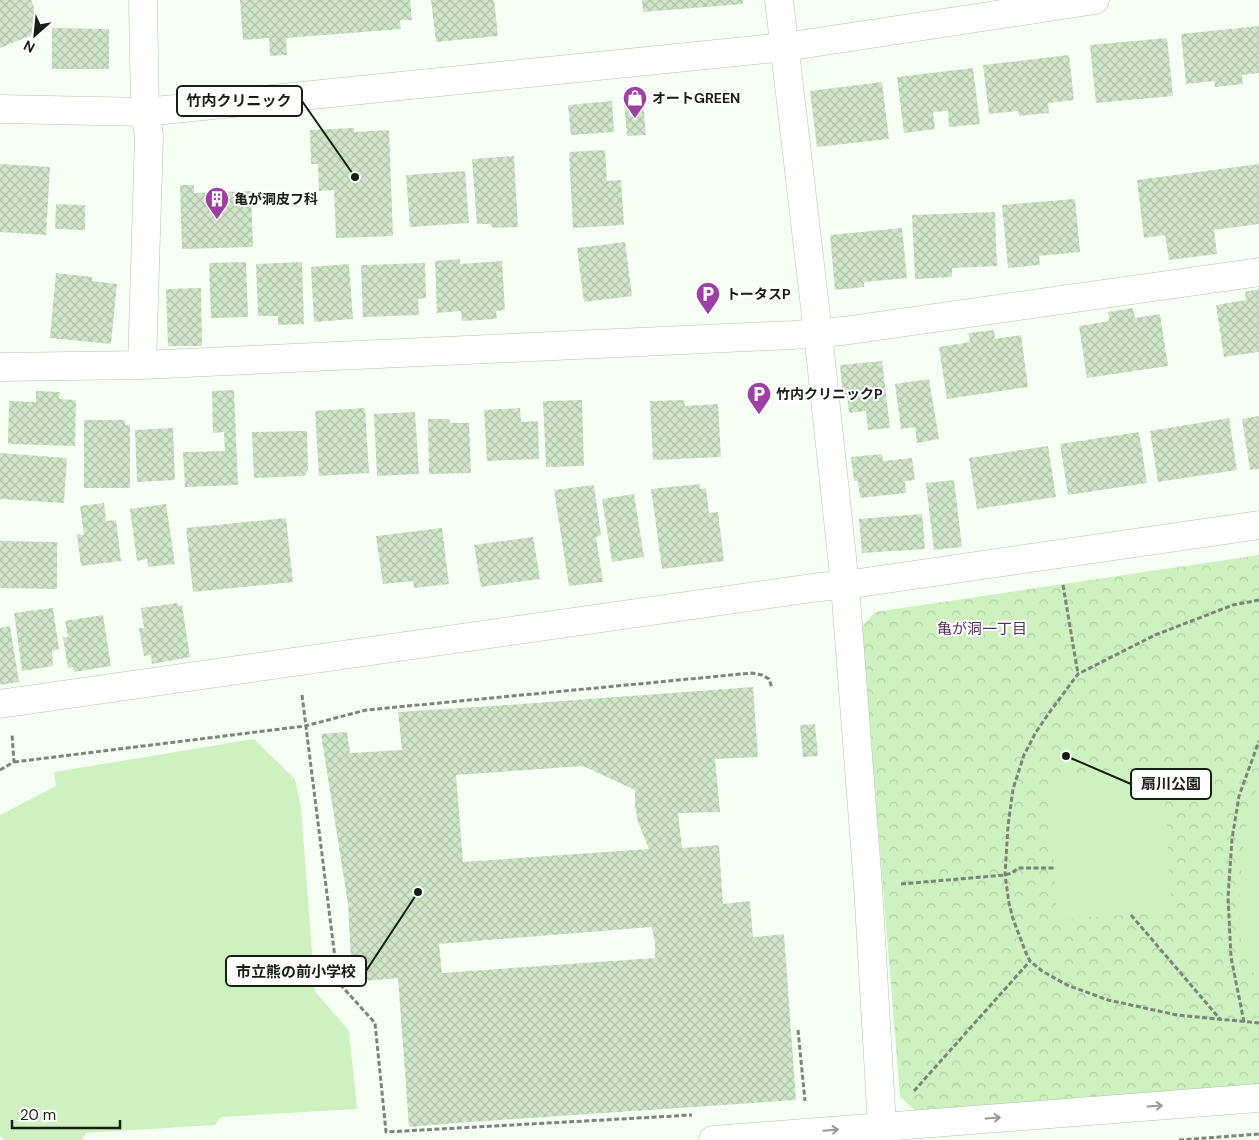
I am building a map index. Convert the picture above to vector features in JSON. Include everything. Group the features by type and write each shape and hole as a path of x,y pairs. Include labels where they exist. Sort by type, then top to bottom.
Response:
{"street":[{"path":"142,365 148,136 144,0"},
{"path":"779,0 845,585 868,886 883,1133"},
{"path":"0,109 146,112 785,47 1095,0"},
{"path":"0,367 142,365 818,333 1259,272"},
{"path":"5,715 819,587 845,585 1259,525"},
{"path":"713,1140 883,1133 1259,1098"}],"path":[{"path":"1259,600 1233,605 1155,636 1078,674 1036,732 1024,755 1013,788 1005,875 1013,919 1026,953 1030,961 1042,971 1067,985 1108,1000 1177,1015 1259,1023"},
{"path":"1066,601 1078,674"},
{"path":"0,770 14,762 305,726 366,710 752,673 769,679 772,688"},
{"path":"301,693 338,982 374,1023 386,1132 696,1115"},
{"path":"5,715 14,762"},
{"path":"1244,1022 1231,957 1228,897 1232,839 1239,796 1259,740"},
{"path":"868,886 1005,875 1018,868 1054,868"},
{"path":"1131,915 1221,1019"},
{"path":"935,1067 1030,961"},
{"path":"798,1030 805,1109"},
{"path":"1179,1140 1259,1134"}],"green space":[{"path":"1259,555 1259,1085 919,1114 900,1097 862,627 875,612"},
{"path":"254,739 295,779 301,807 315,991 349,1031 357,1109 221,1117 215,1125 86,1133 82,1140 4,1140 0,1136 0,815 56,786 54,772"},
{"path":"1163,768 1172,912 1057,919 1048,775"},
{"path":"1259,778 1259,973 1254,974 1242,950 1240,885 1244,835"}],"building":[{"path":"0,0 31,0 44,30 0,48"},
{"path":"240,0 410,0 412,20 400,20 401,29 286,38 287,55 270,56 269,38 243,40"},
{"path":"431,0 494,0 498,36 436,42"},
{"path":"642,0 743,0 743,4 643,12"},
{"path":"1259,26 1259,73 1242,75 1243,84 1215,87 1214,81 1186,84 1181,34"},
{"path":"52,28 109,29 109,69 52,69"},
{"path":"1167,38 1173,96 1096,103 1090,45"},
{"path":"1069,55 1074,100 1048,103 1049,113 1019,116 1018,111 989,114 983,65"},
{"path":"973,68 980,124 949,127 948,111 933,112 935,129 904,133 897,77"},
{"path":"882,82 889,139 817,147 810,91"},
{"path":"612,101 614,132 571,135 568,105"},
{"name":"オートGREEN","path":"643,101 646,135 627,136 624,102"},
{"path":"354,128 354,132 389,130 393,236 336,238 334,190 319,191 318,164 311,164 310,130"},
{"path":"605,150 607,181 621,180 624,225 573,228 569,152"},
{"path":"514,156 518,227 493,228 490,224 477,224 472,159"},
{"path":"0,164 50,167 46,235 0,232"},
{"path":"1259,164 1259,224 1214,230 1217,254 1169,260 1165,235 1144,238 1137,180"},
{"path":"465,171 469,223 410,227 406,175"},
{"name":"亀が洞皮フ科","path":"180,185 194,185 194,193 251,191 253,247 182,249"},
{"path":"1075,199 1080,252 1039,256 1040,265 1008,268 1002,205"},
{"path":"56,204 85,205 85,230 55,229"},
{"path":"995,212 997,266 952,268 952,277 915,279 912,215"},
{"path":"902,228 907,278 864,282 864,287 835,290 830,235"},
{"path":"625,242 632,296 584,302 577,248"},
{"path":"460,259 460,264 502,261 505,310 496,311 497,319 462,321 461,311 437,313 435,261"},
{"path":"246,262 248,317 211,318 209,263"},
{"path":"302,262 304,324 278,325 278,316 258,316 256,264"},
{"path":"425,263 426,298 418,299 419,315 363,317 361,265"},
{"path":"349,264 353,319 314,322 311,267"},
{"path":"56,273 92,277 92,281 117,284 111,344 50,338"},
{"path":"201,288 202,346 168,346 166,289"},
{"path":"1259,289 1259,352 1224,357 1216,305 1246,300 1245,292"},
{"path":"1133,308 1135,318 1160,314 1168,366 1087,378 1079,326 1109,321 1108,312"},
{"path":"994,330 995,339 1021,335 1028,387 947,399 939,347 970,342 968,333"},
{"path":"882,361 890,428 868,430 866,411 849,413 847,395 843,395 840,365"},
{"path":"929,379 939,439 917,443 915,427 901,429 895,384"},
{"path":"234,390 238,485 185,487 183,452 225,451 224,432 213,433 212,391"},
{"path":"36,391 60,392 59,399 76,400 75,446 8,444 9,401 36,402"},
{"path":"582,400 584,466 546,467 543,401"},
{"path":"684,400 685,406 718,404 721,457 653,460 650,401"},
{"path":"365,408 369,473 319,476 315,411"},
{"path":"520,408 521,422 538,421 539,459 487,461 484,410"},
{"path":"415,412 419,474 377,476 374,414"},
{"path":"1259,416 1259,469 1250,470 1242,419"},
{"path":"1229,418 1237,470 1158,482 1150,431"},
{"path":"428,419 449,419 450,423 469,423 471,473 429,474"},
{"path":"84,420 125,420 125,425 130,425 130,488 84,488"},
{"path":"173,428 175,480 137,482 135,430"},
{"path":"307,431 308,470 304,476 254,478 252,432"},
{"path":"1139,432 1147,483 1068,495 1060,444"},
{"path":"1048,446 1056,497 977,509 969,458"},
{"path":"0,453 67,458 64,503 0,499"},
{"path":"882,454 883,461 912,458 915,480 905,481 906,493 860,498 858,481 854,481 851,457"},
{"path":"954,480 962,547 934,550 926,483"},
{"path":"700,484 700,489 706,488 709,513 718,512 724,561 662,569 651,489"},
{"path":"594,485 601,535 596,537 603,582 569,586 554,490"},
{"path":"634,494 644,557 612,562 602,499"},
{"path":"104,503 106,521 116,520 121,561 81,566 77,534 84,535 80,506"},
{"path":"166,504 175,564 148,567 147,559 137,561 130,509"},
{"path":"922,514 925,549 862,553 859,519"},
{"path":"286,518 293,582 193,592 186,528"},
{"path":"442,528 449,584 414,588 413,581 383,584 376,536"},
{"path":"533,537 540,579 481,587 474,545"},
{"path":"0,541 57,542 57,589 0,588"},
{"path":"177,603 178,606 182,605 190,657 152,664 151,655 144,656 139,628 144,628 141,608"},
{"path":"53,608 59,649 52,651 53,666 22,671 14,613"},
{"path":"103,615 111,666 74,672 73,667 68,668 63,637 68,637 65,621"},
{"path":"10,626 19,682 0,685 0,628"},
{"path":"753,687 758,757 715,759 720,812 678,813 682,848 719,845 723,904 750,901 753,937 784,934 796,1100 409,1127 398,978 365,981 364,960 351,961 348,904 321,734 347,732 350,753 402,750 398,712","holes":["583,766 635,790 638,822 649,849 463,862 456,775","652,927 655,958 442,973 439,944"]},
{"path":"815,724 818,756 803,757 800,725"}],"place":[{"name":"オートGREEN","path":"635,119"},
{"name":"竹内クリニック","path":"355,177"},
{"name":"亀が洞皮フ科","path":"217,220"},
{"name":"トータスP","path":"708,315"},
{"name":"竹内クリニックP","path":"759,415"},
{"name":"扇川公園","path":"1066,756"},
{"name":"市立熊の前小学校","path":"418,892"}],"district":[{"name":"亀が洞一丁目","path":"982,629"}]}
